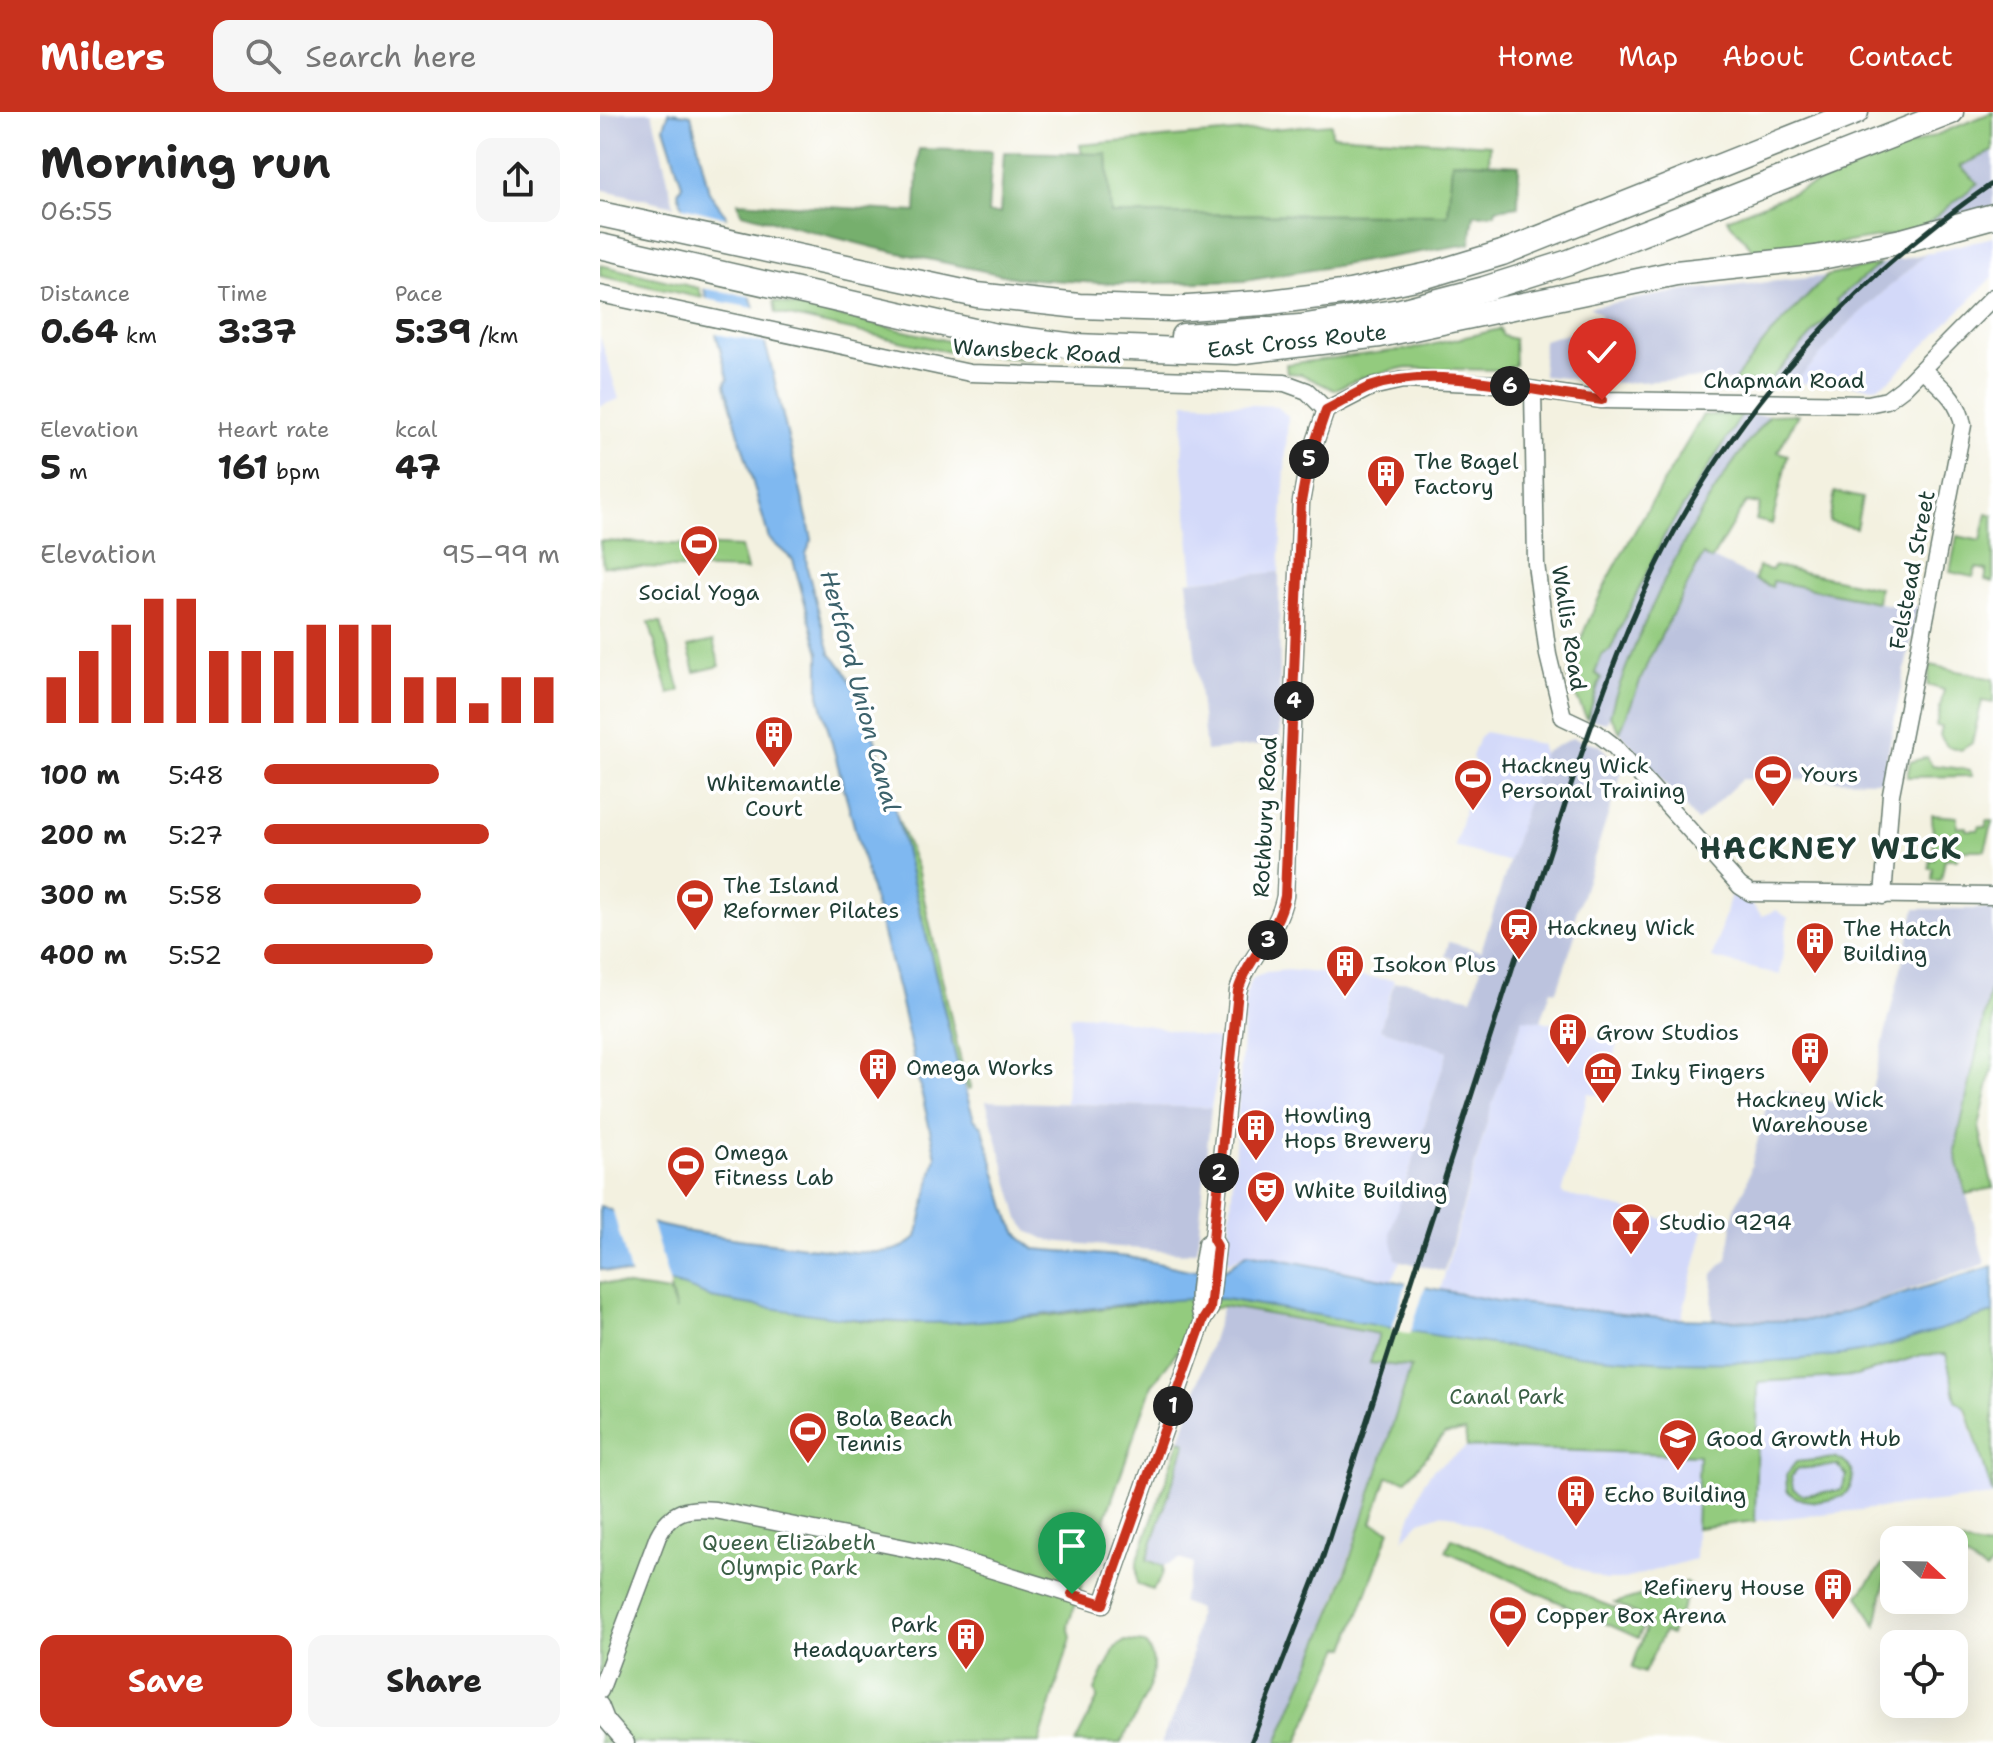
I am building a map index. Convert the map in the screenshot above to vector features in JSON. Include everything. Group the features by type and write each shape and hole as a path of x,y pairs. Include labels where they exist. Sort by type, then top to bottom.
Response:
{"highway":[{"path":"1607,214 1823,112"},
{"name":"East Cross Route","path":"600,214 977,295 1079,306 1173,309 1262,303 1363,290 1429,275 1502,253 1607,214 1856,112"},
{"path":"949,324 1000,324 1160,338 1300,327 1400,311 1569,262 1951,112"},
{"name":"East Cross Route","path":"600,246 996,336 1117,349 1236,352 1310,344 1447,322 1647,278 1856,251 1993,216"}],"street":[{"name":"Wansbeck Road","path":"600,294 970,373 1285,383 1307,391 1326,410"},
{"name":"Chapman Road","path":"1533,390 1613,400 1868,404 1887,400 1993,297"},
{"name":"Felstead Street","path":"1883,896 1891,794 1963,425 1961,411 1954,399 1922,369"},
{"path":"1326,410 1371,387 1403,380 1463,381 1533,390"},
{"name":"Wallis Road","path":"1533,390 1536,564 1551,667 1563,717 1597,733 1614,746 1740,886 1751,893 1883,896"},
{"name":"Rothbury Road","path":"600,1689 658,1536 666,1521 680,1511 715,1510 893,1545 994,1568 1103,1604 1204,1313 1209,1266 1217,1246 1213,1239 1238,991 1274,929 1285,896 1301,502 1308,463 1326,410"},
{"path":"1883,896 1993,896"},
{"path":"600,1705 606,1720 626,1743"}],"shaded area":[{"path":"652,112 674,206 600,189 600,116"},
{"path":"1993,151 1993,207 1923,227 1977,183 1959,166"},
{"path":"1993,237 1993,277 1890,380 1876,387 1795,383 1852,320 1927,253"},
{"path":"1927,253 1852,320 1795,383 1768,382 1839,306 1836,300 1880,264"},
{"path":"1827,276 1769,336 1733,382 1710,378 1620,383 1543,376 1543,340 1598,325 1601,314 1589,307 1683,291"},
{"path":"600,336 619,399 600,406"},
{"path":"1185,402 1276,406 1288,416 1279,572 1193,580 1182,456"},
{"path":"1742,415 1770,415 1719,483 1661,586 1607,723 1587,719 1601,679 1595,673 1602,655 1610,649 1664,537"},
{"path":"1704,554 1771,586 1772,581 1895,606 1897,601 1918,606 1882,781 1742,779 1697,821 1620,732 1649,659"},
{"path":"1279,572 1280,743 1206,751 1187,581"},
{"path":"1485,732 1540,744 1543,753 1509,862 1455,847 1476,765 1472,757 1479,737"},
{"path":"1572,738 1600,745 1622,772 1573,923 1578,926 1557,991 1551,990 1541,1021 1523,1019 1493,1101 1444,1271 1401,1261 1396,1259 1390,1232 1448,1051 1380,1029 1394,983 1406,981 1472,998 1481,968 1445,956 1449,942 1481,951 1543,753"},
{"path":"1736,887 1762,916 1776,910 1788,918 1780,975 1712,958 1732,891"},
{"path":"1915,909 1993,909 1993,976 1955,1151 1985,1264 1819,1320 1712,1320 1713,1274 1727,1259 1735,1206 1746,1186 1771,1088 1867,1110"},
{"path":"1288,970 1394,980 1380,1029 1448,1051 1404,1187 1396,1259 1401,1261 1391,1282 1248,1253 1227,1263 1246,993 1252,979 1266,972"},
{"path":"1098,1015 1224,1041 1211,1108 1066,1103 1070,1016"},
{"path":"1523,1019 1537,1019 1617,1044 1603,1096 1588,1093 1562,1194 1704,1229 1681,1319 1497,1301 1440,1291 1493,1101"},
{"path":"986,1101 1211,1108 1197,1250 1184,1253 1051,1241 1029,1232 1019,1219"},
{"path":"1223,1306 1380,1334 1401,1365 1411,1366 1335,1601 1277,1743 1161,1743 1187,1687 1198,1609 1181,1602 1194,1564 1180,1559 1163,1566 1147,1560 1186,1442 1180,1440"},
{"path":"1946,1354 1993,1496 1755,1521 1758,1382 1857,1376 1921,1355"},
{"path":"1467,1447 1699,1455 1695,1559 1621,1580 1605,1580 1456,1516 1441,1514 1420,1521 1403,1539 1424,1482 1434,1469"}],"green space":[{"path":"1993,112 1993,151 1960,166 1978,183 1918,231 1758,256 1727,219"},
{"path":"1331,124 1332,135 1490,145 1489,163 1452,161 1449,215 1110,214 1107,155 1082,154 1080,145"},
{"path":"919,149 992,151 988,213 1000,213 1004,152 1107,154 1111,214 1448,215 1452,161 1519,165 1518,206 1496,209 1495,214 1474,215 1470,244 1244,281 1117,284 1017,278 876,248 741,213 738,202 916,212"},
{"path":"1880,264 1836,300 1839,305 1768,382 1733,382 1769,336 1827,276"},
{"path":"600,265 699,288 702,298 600,276"},
{"path":"774,301 1031,360 939,350 776,313"},
{"path":"1500,329 1503,336 1514,339 1515,365 1503,370 1402,368 1360,378 1334,390 1301,374 1287,373 1286,364 1418,348"},
{"path":"1798,414 1778,452 1788,455 1772,524 1756,520 1760,504 1746,502 1711,560 1703,555 1649,659 1620,732 1610,715 1615,697 1645,622 1680,549 1721,480 1770,415"},
{"path":"1703,415 1742,415 1664,536 1610,650 1602,655 1595,673 1601,678 1587,719 1567,678 1579,643 1610,576"},
{"path":"1835,492 1862,498 1856,528 1829,522"},
{"path":"1987,513 1993,515 1993,582 1985,580 1987,570 1976,568 1973,577 1950,572 1957,536 1981,541"},
{"path":"600,541 741,547 747,570 603,566"},
{"path":"1774,566 1879,588 1877,602 1773,581 1772,587 1755,580 1758,567 1772,570"},
{"path":"649,622 661,622 680,691 669,694"},
{"path":"713,641 720,666 695,672 688,647"},
{"path":"1931,665 1993,679 1993,703 1982,701 1972,743 1961,750 1947,746 1940,736 1942,727 1936,726 1944,690 1927,685"},
{"path":"1927,757 1932,765 1970,770 1972,776 1907,777 1910,762"},
{"path":"1932,815 1957,817 1957,827 1966,827 1966,830 1987,827 1987,821 1993,821 1985,850 1958,850 1957,859 1945,859 1941,880 1932,880 1933,868 1929,868 1930,859 1934,859"},
{"path":"897,816 917,868 962,1066 971,1088 968,1089 958,1067"},
{"path":"1993,976 1993,1065 1979,1127 1993,1188 1966,1194 1955,1151"},
{"name":"Queen Elizabeth Olympic Park","path":"600,1282 669,1292 676,1311 669,1284 691,1287 711,1298 864,1321 916,1323 1047,1316 1184,1298 1224,1299 1427,1332 1844,1355 1993,1313 1993,1495 1966,1408 1956,1400 1946,1354 1921,1355 1857,1376 1758,1382 1755,1521 1696,1528 1699,1455 1467,1447 1465,1431 1444,1435 1407,1480 1387,1477 1372,1523 1390,1530 1346,1648 1341,1647 1297,1743 1277,1743 1337,1600 1411,1367 1370,1363 1379,1334 1223,1306 1191,1315 1181,1346 1152,1385 1068,1625 1071,1638 1039,1743 600,1743"},
{"path":"1180,1440 1186,1442 1147,1560 1163,1566 1163,1573 1152,1590 1137,1584 1137,1562"},
{"path":"1836,1458 1851,1469 1851,1485 1843,1496 1836,1498 1821,1501 1799,1499 1787,1490 1786,1475 1796,1462","holes":["1838,1465 1847,1476 1841,1490 1803,1495 1793,1489 1791,1477 1797,1469"]},
{"path":"1452,1538 1642,1620 1644,1625 1638,1638 1446,1551"},
{"path":"1968,1544 1993,1549 1993,1563 1986,1571 1968,1560"},
{"path":"1880,1568 1880,1605 1876,1626 1858,1595"},
{"path":"1686,1582 1691,1587 1671,1635 1664,1632 1644,1673 1632,1668 1649,1620 1615,1603"},
{"path":"1125,1641 1144,1643 1151,1654 1153,1666 1147,1693 1121,1743 1075,1743 1098,1698 1095,1690 1115,1648"}],"water":[{"path":"669,112 691,115 709,192 725,214 769,357 812,539 806,554 807,568 830,653 844,669 867,712 897,816 958,1067 974,1119 982,1126 1010,1221 1022,1239 1035,1249 1129,1257 1189,1270 1226,1269 1248,1253 1497,1301 1669,1319 1819,1320 1993,1266 1993,1313 1859,1352 1763,1362 1685,1362 1531,1350 1224,1299 1159,1301 965,1322 869,1320 711,1298 671,1283 600,1269 600,1206 648,1223 723,1237 856,1252 898,1249 917,1237 936,1156 898,990 819,695 819,653 793,560 769,539 725,385 728,378 678,192 682,185 664,127"}],"pier":[{"path":"679,206 731,219 754,297 700,288"},
{"path":"702,298 758,309 768,344 711,333"},
{"path":"612,1207 651,1220 671,1288 632,1281"},
{"path":"1407,1281 1426,1285 1410,1334 1391,1331"}],"railway":[{"path":"1251,1743 1321,1563 1577,767 1640,600 1696,494 1730,442 1807,345 1896,258 1993,183"}],"place":[{"name":"The Bagel Factory","path":"1386,508"},
{"name":"Social Yoga","path":"699,578"},
{"name":"Whitemantle Court","path":"774,769"},
{"name":"Yours","path":"1773,808"},
{"name":"Hackney Wick Personal Training","path":"1473,812"},
{"name":"The Island Reformer Pilates","path":"695,932"},
{"name":"Hackney Wick","path":"1519,961"},
{"name":"The Hatch Building","path":"1815,975"},
{"name":"Isokon Plus","path":"1345,998"},
{"name":"Grow Studios","path":"1568,1066"},
{"name":"Hackney Wick Warehouse","path":"1810,1085"},
{"name":"Omega Works","path":"878,1101"},
{"name":"Inky Fingers","path":"1603,1105"},
{"name":"Howling Hops Brewery","path":"1256,1162"},
{"name":"Omega Fitness Lab","path":"686,1199"},
{"name":"White Building","path":"1266,1224"},
{"name":"Studio 9294","path":"1631,1256"},
{"name":"Bola Beach Tennis","path":"808,1465"},
{"name":"Good Growth Hub","path":"1678,1472"},
{"name":"Echo Building","path":"1576,1528"},
{"name":"Refinery House","path":"1833,1621"},
{"name":"Copper Box Arena","path":"1508,1649"},
{"name":"Park Headquarters","path":"966,1671"}],"district":[{"name":"HACKNEY WICK","path":"1831,848"}],"route":[{"path":"1072,1594 1103,1604 1125,1535 1203,1320 1210,1309 1217,1246 1213,1239 1238,991 1241,979 1274,929 1285,896 1301,502 1308,463 1326,410 1371,387 1403,380 1496,384 1602,400"}],"water label":[{"name":"Hertford Union Canal","path":"860,691"}],"park label":[{"name":"Canal Park","path":"1507,1396"}]}
